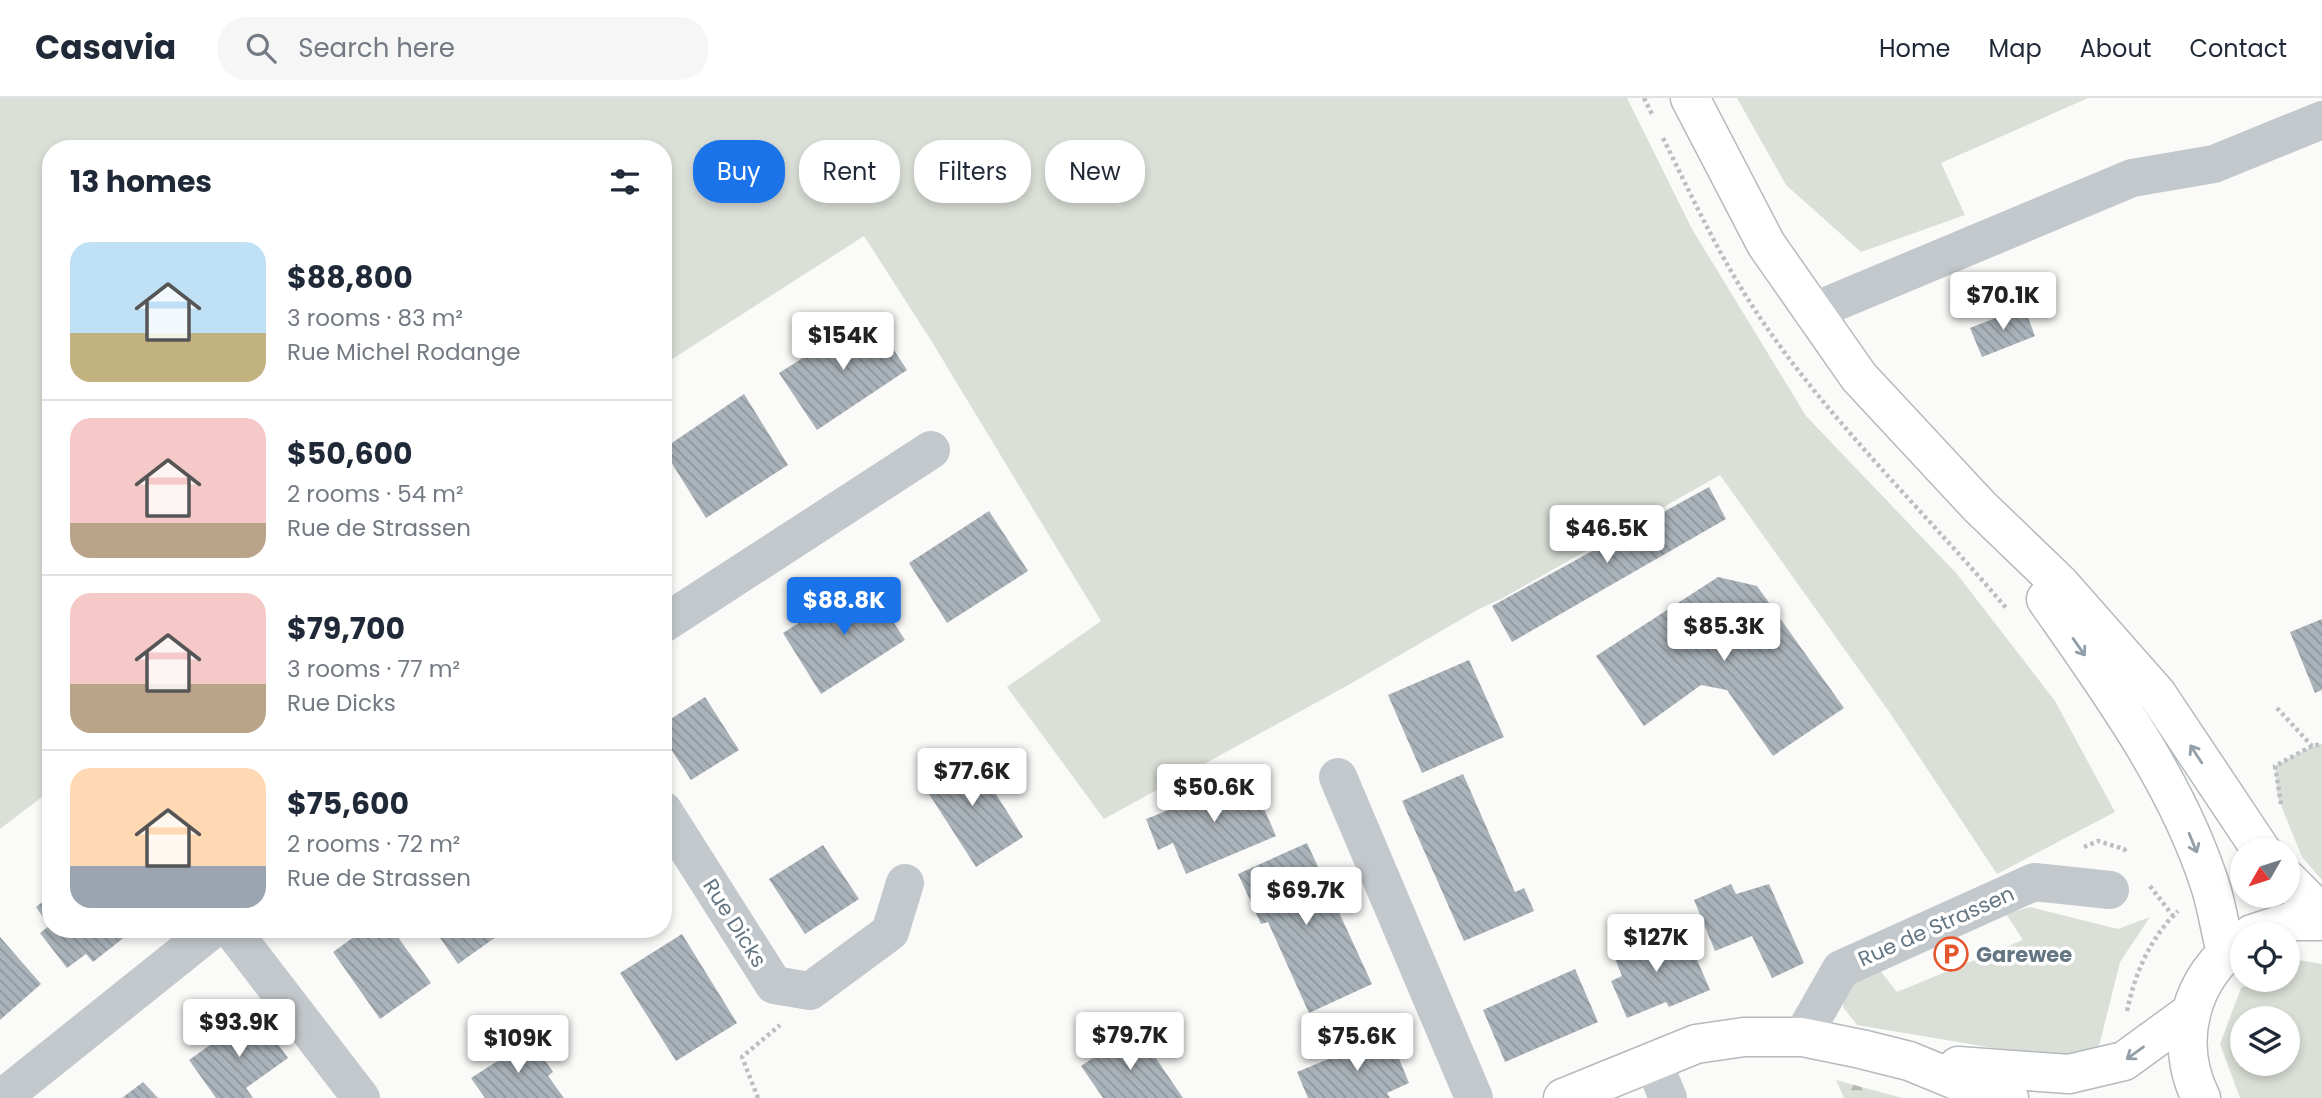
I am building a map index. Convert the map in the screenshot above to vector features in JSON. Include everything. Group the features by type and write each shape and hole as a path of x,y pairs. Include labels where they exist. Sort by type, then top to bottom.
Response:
{"main road":[{"path":"1690,98 1766,243 1859,377 1984,511 2060,584 2157,694 2254,838"},
{"path":"1984,511 2091,663 2174,798 2210,885 2230,924"},
{"path":"2300,892 2322,915"},
{"path":"2287,922 2322,921"},
{"path":"2201,1098 2192,1080 2186,1041 2190,1013 2205,977 2230,953"},
{"path":"1563,1098 1696,1044 1744,1037 1802,1037 1909,1061 2069,1074 2124,1061 2190,1013"},
{"path":"1909,1061 2009,1098"}],"street":[{"path":"1812,312 2132,178 2214,164 2322,120"},
{"path":"672,618 931,450"},
{"path":"1338,777 1474,1098"},
{"name":"Rue Dicks","path":"672,824 774,985 810,991 890,932 905,883"},
{"name":"Rue de Strassen","path":"1802,1037 1841,969 2034,882 2110,890"},
{"path":"2,1098 204,938"},
{"path":"221,938 361,1098"},
{"path":"1653,1062 1668,1098"}],"path":[{"path":"1644,98 1653,118"},
{"path":"1659,130 1713,240 1759,317 1818,395 2008,610"},
{"path":"2277,708 2312,746"},
{"path":"2283,810 2278,798 2275,766 2312,746 2322,744"},
{"path":"758,1098 742,1057 783,1023 774,985"}],"green space":[{"path":"0,98 1627,98 1692,229 1806,416 1957,574 2055,701 2115,812 1997,874 1890,713 1720,475 1104,819 1007,687 1101,621 932,342 864,236 672,359 672,140 42,140 42,797 0,829"},
{"path":"1737,98 2088,98 1941,163 1965,215 1861,252 1786,185"},
{"path":"2322,744 2322,880 2302,857 2300,838 2294,838 2278,798 2275,766 2312,746"},
{"path":"2030,907 2118,929 2150,917 2120,962 2099,1046 2085,1053 2036,1055 1857,1025 1843,1007 1846,983 1878,968 1897,992 2023,940 2006,914"},
{"path":"2300,960 2322,964 2322,1098 2240,1098 2232,1076 2300,1076 2300,1006 2234,1006 2240,992 2300,992"},
{"path":"2230,1017 2230,1071 2220,1044"},
{"path":"1836,1080 1902,1098 1844,1098"}],"building":[{"path":"2024,307 2035,336 1982,357 1970,328"},
{"path":"871,315 907,370 817,430 779,373"},
{"path":"744,394 788,465 706,518 672,463 672,443"},
{"path":"1709,487 1726,519 1512,642 1492,606"},
{"path":"989,511 1028,571 947,623 909,563"},
{"path":"1718,577 1757,586 1844,708 1773,756 1727,690 1701,685 1644,726 1596,656"},
{"path":"866,580 905,640 821,694 783,633"},
{"path":"2322,619 2322,690 2315,693 2290,632"},
{"path":"1469,660 1504,737 1422,773 1388,695"},
{"path":"705,697 739,750 691,780 672,751 672,718"},
{"path":"968,750 1023,837 976,867 920,780"},
{"path":"1247,770 1276,836 1186,874 1173,843 1158,850 1146,819 1217,791 1214,784"},
{"path":"1463,774 1515,892 1524,888 1534,911 1464,941 1402,801"},
{"path":"1307,843 1372,984 1309,1013 1268,922 1261,924 1238,874"},
{"path":"823,845 859,899 805,934 769,879"},
{"path":"1731,884 1736,894 1769,884 1804,963 1772,978 1752,936 1715,951 1694,900"},
{"path":"42,902 42,916 36,907"},
{"path":"1637,932 1647,956 1667,947 1665,943 1686,934 1710,990 1669,1007 1666,1002 1627,1018 1611,981 1622,976 1609,944"},
{"path":"682,934 737,1023 676,1061 620,973"},
{"path":"0,937 41,984 0,1020"},
{"path":"44,938 123,938 93,962 86,954 67,968"},
{"path":"352,938 398,938 431,983 380,1019 333,952"},
{"path":"440,938 494,938 458,964"},
{"path":"1575,969 1598,1022 1505,1062 1483,1010"},
{"path":"255,1013 288,1058 246,1088 253,1098 216,1098 189,1060"},
{"path":"1136,1029 1183,1098 1103,1098 1081,1066"},
{"path":"1389,1034 1409,1083 1387,1093 1390,1098 1308,1098 1297,1072"},
{"path":"527,1035 553,1072 548,1076 564,1098 485,1098 471,1078 513,1051 510,1046"},
{"path":"143,1082 158,1098 122,1098"}],"place":[{"name":"Garewee","path":"1951,954"}]}
